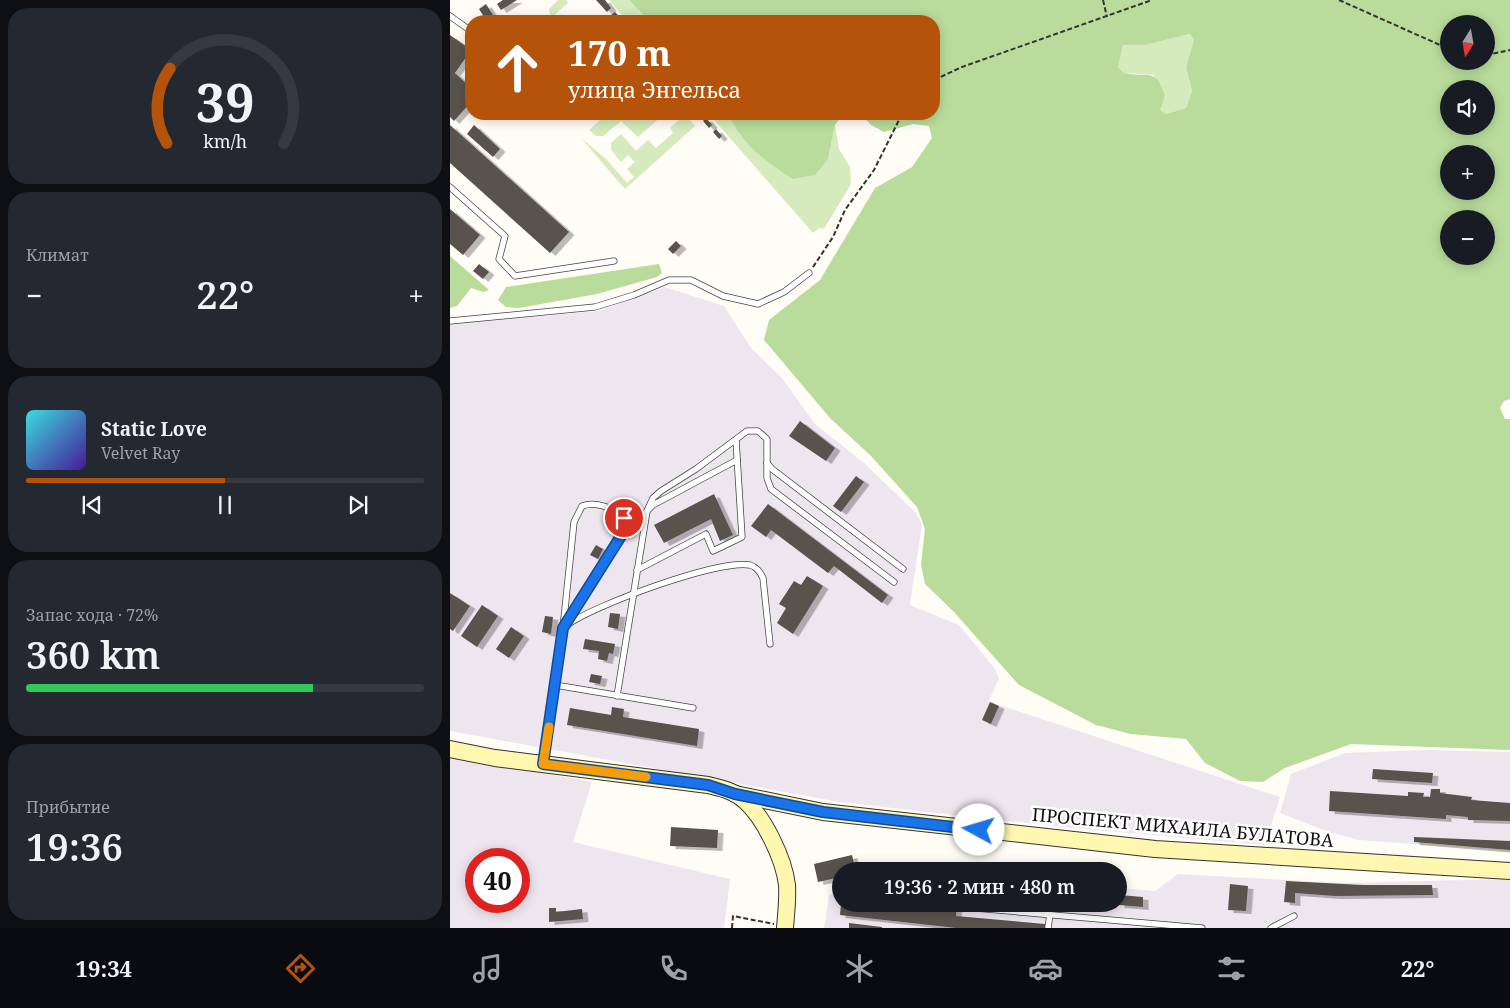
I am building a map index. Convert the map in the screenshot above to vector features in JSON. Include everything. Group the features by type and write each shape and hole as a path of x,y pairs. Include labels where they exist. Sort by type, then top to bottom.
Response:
{"street":[{"name":"ПРОСПЕКТ МИХАИЛА БУЛАТОВА","path":"450,748 495,758 708,785 735,794 823,812 1155,849 1510,871"},
{"path":"735,794 743,798 755,812 781,859 787,886 785,927"}],"lane":[{"path":"450,16 465,27"},
{"path":"450,187 505,236 498,259 515,276 614,260"},
{"path":"450,321 596,307 634,295 669,280 691,280 723,296 758,304 784,292 809,273"},
{"path":"617,696 647,511 653,498 661,490 696,469 747,431 758,431 767,440 767,478 771,489 894,582"},
{"path":"637,570 706,534 713,550 740,539 742,535 736,440"},
{"path":"647,511 653,505 737,460"},
{"path":"767,462 772,469 903,569"},
{"path":"543,764 563,628 576,514 582,506 589,504 620,513 624,518 621,536 563,628"},
{"path":"563,628 577,617 633,594 724,566 751,565 759,569 763,578 770,644"},
{"path":"555,685 693,708"},
{"path":"1025,912 1202,928"},
{"path":"1048,928 1050,914"},
{"path":"1271,928 1294,916"}],"path":[{"path":"1103,0 1107,17"},
{"path":"940,77 962,67 1152,0"},
{"path":"1339,0 1440,45"},
{"path":"1495,53 1510,50"},
{"path":"809,273 832,237 845,210 874,170 899,120"},
{"path":"732,928 733,916 785,927"}],"shaded area":[{"path":"665,287 724,306 751,348 782,378 815,424 864,463 916,513 922,524 910,605 959,625 995,669 999,679 989,700 990,702 1280,797 1265,845 1063,827 839,802 450,731 450,324 599,311"},
{"path":"1426,750 1510,752 1510,851 1359,840 1326,831 1280,813 1291,774 1345,753"},
{"path":"450,756 592,782 573,842 730,879 724,928 450,928"},
{"path":"1178,874 1341,883 1510,879 1510,928 824,928 829,895 832,894 832,912 1127,912 1127,889 1155,891"}],"green space":[{"path":"558,0 566,0 568,3 554,15 550,15 549,9"},
{"path":"609,0 629,0 643,15 622,15"},
{"path":"629,0 1510,0 1510,399 1504,401 1500,408 1505,419 1510,419 1510,750 1351,744 1285,768 1263,782 1240,781 1205,763 1186,739 1131,734 1096,725 1019,685 954,612 925,584 921,564 925,529 917,507 871,456 830,418 764,340 769,320 820,280 875,188 912,167 932,138 929,126 913,124 884,132 871,125 866,120 940,120 940,15 643,15","holes":["1190,34 1194,40 1186,67 1192,91 1186,108 1166,114 1160,110 1165,96 1162,87 1155,77 1124,73 1118,67 1123,45 1145,45"]},
{"path":"1190,34 1194,40 1186,67 1192,91 1186,108 1166,114 1159,110 1154,75 1124,73 1118,67 1123,45 1145,45"},
{"path":"600,120 657,120 638,137 621,121 603,136 596,136 589,130"},
{"path":"679,120 690,120 695,126 625,189 581,138 606,159 627,183 634,177 627,169 635,162 628,155 621,162 611,150 611,143 621,134 636,151 648,140 656,148 673,133 670,128"},
{"path":"714,120 731,120 740,135 755,151 792,179 828,159 835,125 839,149 850,167 851,184 824,229 819,228 813,233"},
{"path":"731,120 839,120 835,125 828,159 815,175 792,179 755,151 740,135"},
{"path":"450,256 489,290 483,292 471,288 457,306 450,308"},
{"path":"659,264 662,273 657,277 597,294 519,308 506,307 498,300 506,287"}],"building":[{"path":"503,0 517,0 501,10 497,4"},
{"path":"596,0 605,0 611,8 607,12"},
{"path":"486,4 493,15 483,15 479,9"},
{"path":"450,35 465,46 465,59 455,73 465,82 465,109 454,121 450,117"},
{"path":"708,120 712,125 709,128 703,121"},
{"path":"450,125 569,232 550,253 450,163"},
{"path":"474,125 500,149 493,157 467,134"},
{"path":"716,129 722,136 719,139 713,132"},
{"path":"450,209 480,235 463,255 450,244"},
{"path":"676,241 681,246 673,254 668,249"},
{"path":"479,264 489,272 483,279 473,271"},
{"path":"800,421 835,448 826,461 789,436"},
{"path":"856,476 864,482 841,512 833,506"},
{"path":"714,494 733,535 720,541 711,519 664,543 654,525"},
{"path":"768,504 888,595 882,603 834,566 828,573 771,530 766,537 751,526"},
{"path":"596,545 603,549 598,559 590,555"},
{"path":"807,576 823,586 793,634 777,623 786,608 779,604 794,581 801,585"},
{"path":"450,593 470,606 453,631 450,629"},
{"path":"482,605 498,616 477,647 461,636"},
{"path":"610,613 620,614 618,629 608,627"},
{"path":"545,616 553,617 551,634 542,632"},
{"path":"511,627 524,636 509,658 496,649"},
{"path":"585,639 615,644 613,654 609,653 607,661 598,659 599,651 583,649"},
{"path":"591,674 602,676 600,684 589,682"},
{"path":"990,702 999,706 991,724 982,720"},
{"path":"612,707 624,709 623,717 699,729 697,746 567,725 570,708 611,715"},
{"path":"1373,769 1433,773 1432,783 1372,779"},
{"path":"1431,789 1440,789 1440,793 1472,797 1471,800 1510,803 1510,821 1468,820 1468,817 1446,815 1446,819 1329,811 1330,791 1408,796 1408,792 1424,793 1423,797 1430,797"},
{"path":"671,827 718,830 717,848 670,846"},
{"path":"1414,837 1510,841 1510,850 1414,842"},
{"path":"852,855 854,862 832,862 832,879 818,882 814,864"},
{"path":"1286,881 1363,885 1432,885 1433,895 1335,896 1295,893 1295,903 1284,902"},
{"path":"1230,884 1248,886 1246,911 1228,910"},
{"path":"1127,896 1143,897 1143,907 1127,906"},
{"path":"549,908 556,908 556,912 582,909 583,919 549,922"},
{"path":"840,912 956,912 956,916 1045,924 1045,928 956,928 840,915"},
{"path":"849,923 882,927 882,928 849,928"}],"slow traffic":[{"path":"549,727 543,764 646,777"}],"route":[{"path":"624,518 625,526 621,536 563,628 543,764 708,785 735,794 823,812 979,830"}]}
